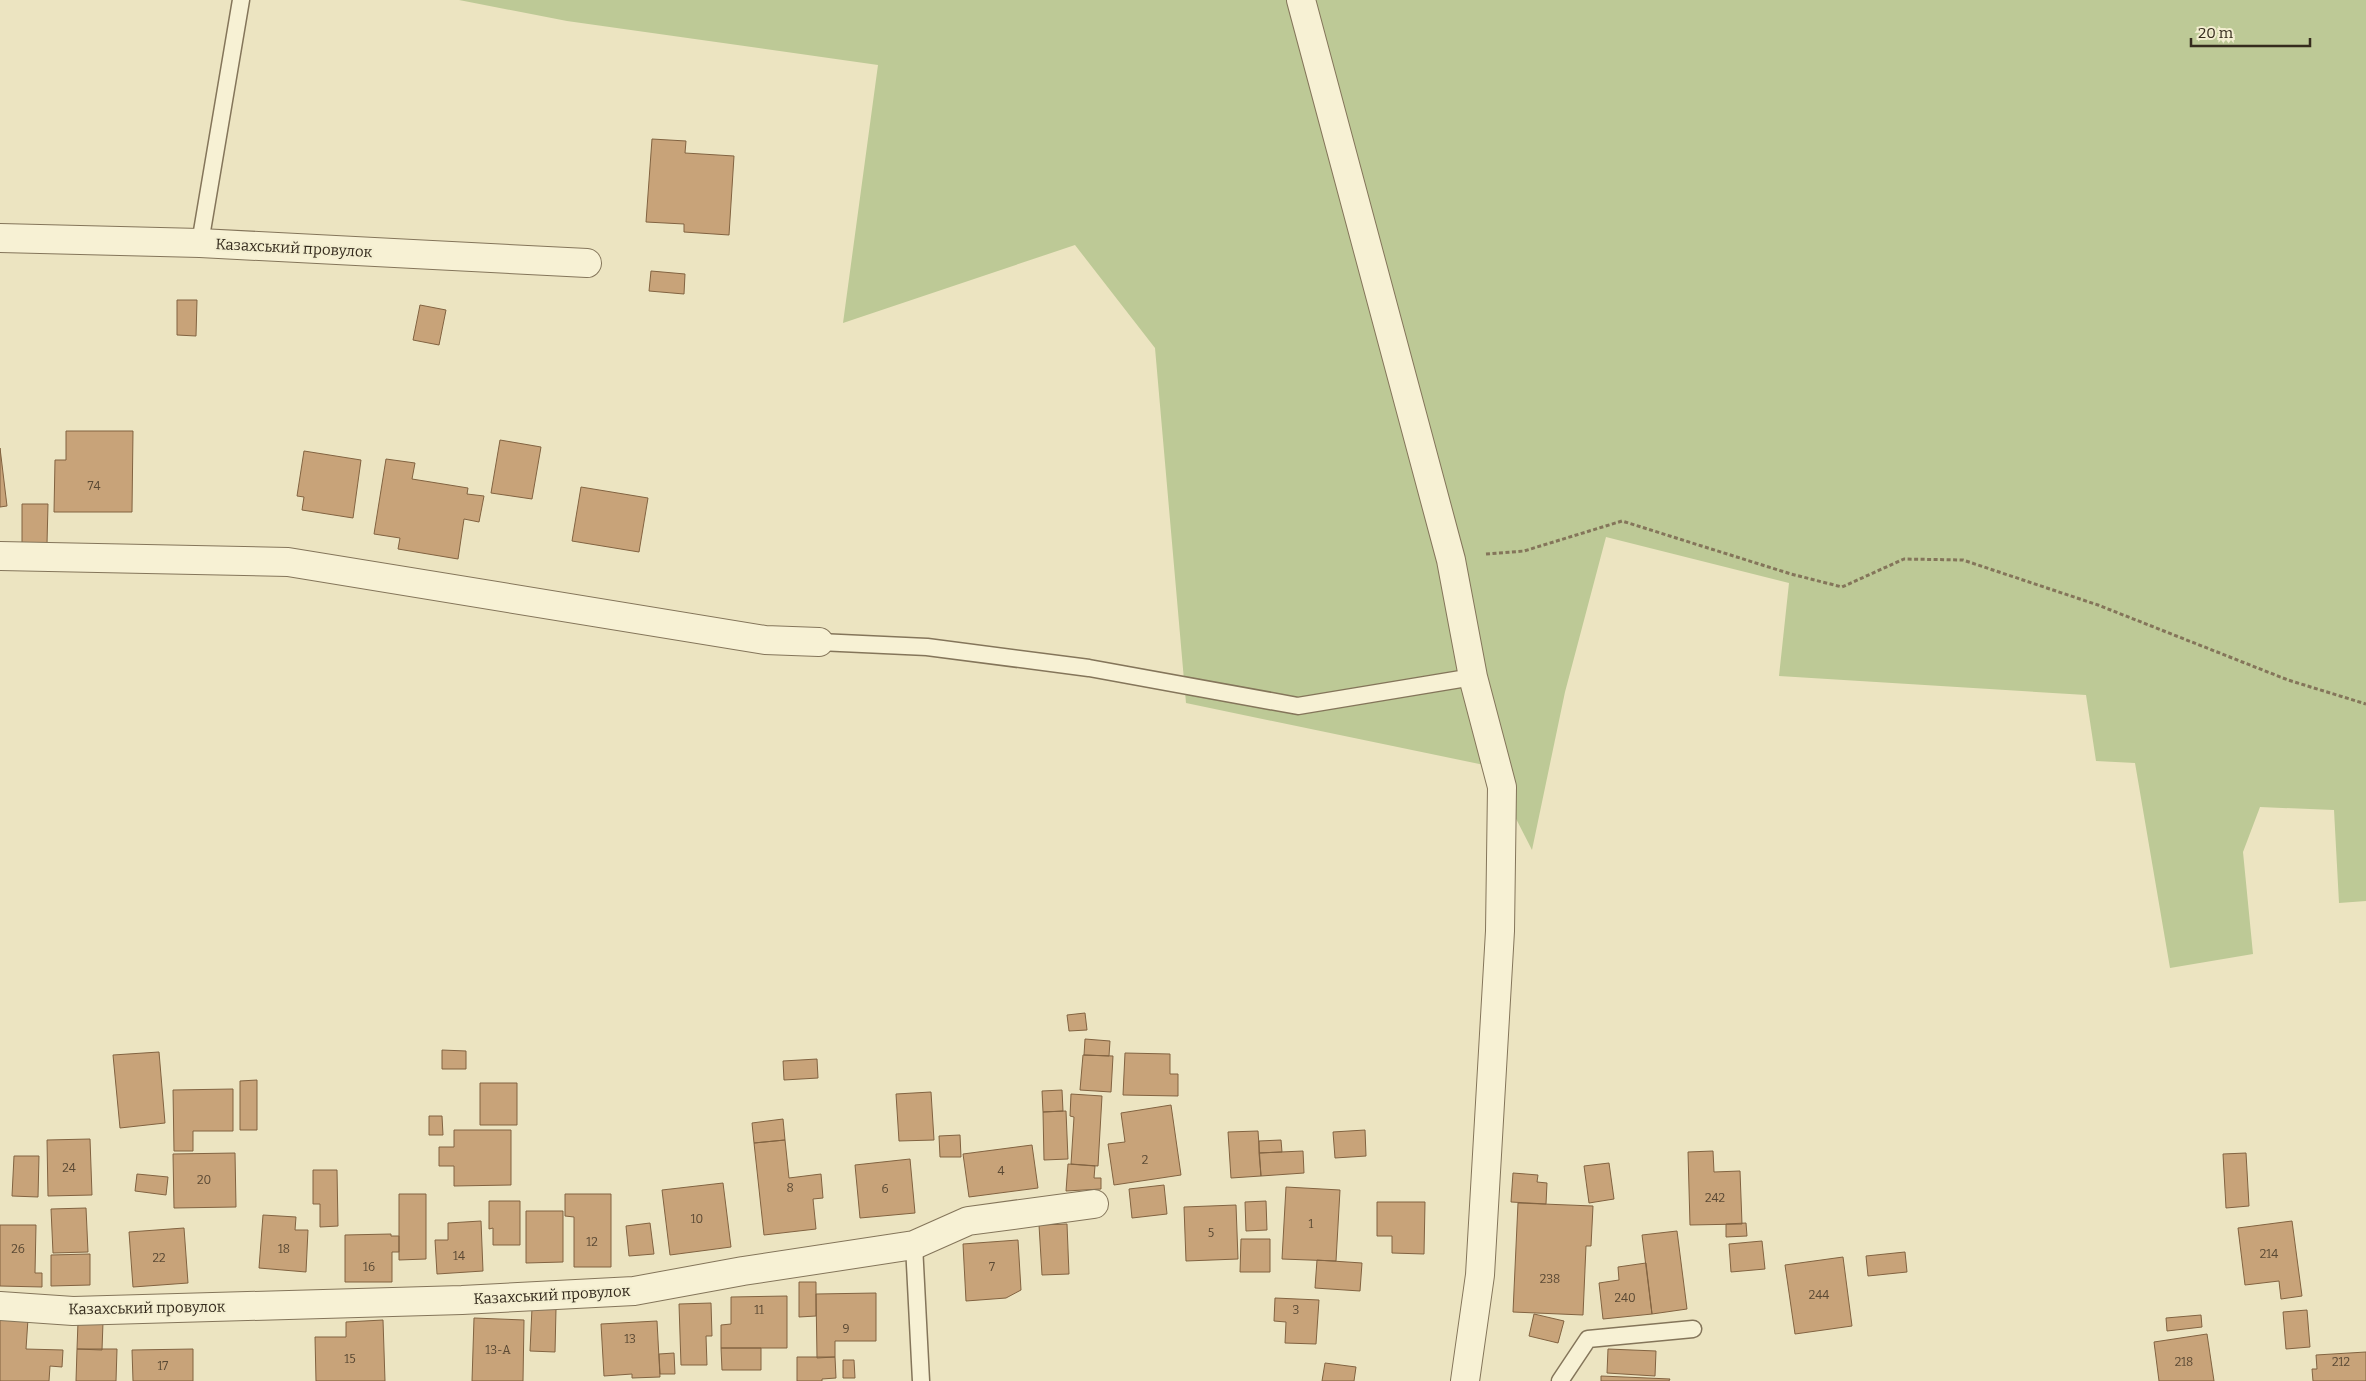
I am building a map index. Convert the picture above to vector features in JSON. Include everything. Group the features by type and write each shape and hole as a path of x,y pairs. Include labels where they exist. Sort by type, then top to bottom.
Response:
{"street":[{"path":"1301,0 1450,560 1473,677 1502,787 1501,922 1480,1275 1465,1381"},
{"name":"Казахський провулок","path":"0,238 200,243 587,263"},
{"path":"0,556 288,562 764,640 819,642"},
{"name":"Казахський провулок","path":"0,1306 72,1311 462,1300 634,1291 742,1271 914,1245 968,1221 1094,1204"}],"lane":[{"path":"200,243 241,0"},
{"path":"819,642 927,647 1088,668 1298,706 1473,677"},
{"path":"914,1245 920,1381"},
{"path":"1560,1381 1588,1339 1693,1329"}],"path":[{"path":"1450,560 1479,554 1524,551 1622,521 1791,574 1842,587 1904,558 1963,560 2098,605 2288,680 2366,704"}],"green space":[{"path":"459,0 2366,0 2366,901 2339,903 2334,810 2260,807 2243,852 2253,954 2170,968 2135,763 2096,761 2086,695 1779,676 1789,583 1606,537 1565,692 1532,850 1489,766 1186,703 1155,348 1075,245 843,323 878,65 567,21"}],"building":[{"path":"652,139 686,141 685,153 734,156 729,235 684,232 684,224 646,222"},
{"path":"651,271 685,274 684,294 649,291"},
{"path":"177,300 197,300 196,336 177,335"},
{"path":"420,305 446,310 439,345 413,340"},
{"path":"66,431 133,431 132,512 54,512 55,460 66,460"},
{"path":"500,440 541,447 532,499 491,493"},
{"path":"0,448 7,506 0,507"},
{"path":"304,451 361,460 353,518 302,510 304,497 297,496"},
{"path":"386,459 415,463 412,479 468,488 467,494 484,496 479,522 464,519 458,559 398,549 400,538 374,534"},
{"path":"581,487 648,498 639,552 572,541"},
{"path":"22,504 48,504 47,544 22,543"},
{"path":"1085,1013 1087,1030 1069,1031 1067,1015"},
{"path":"1085,1039 1110,1041 1109,1056 1084,1055"},
{"path":"442,1050 466,1051 466,1069 442,1069"},
{"path":"159,1052 165,1123 120,1128 113,1055"},
{"path":"1125,1053 1170,1054 1170,1074 1178,1074 1178,1096 1123,1095"},
{"path":"1083,1055 1113,1056 1111,1092 1080,1090"},
{"path":"817,1059 818,1078 784,1080 783,1061"},
{"path":"257,1080 257,1130 240,1130 240,1081"},
{"path":"480,1083 517,1083 517,1125 480,1125"},
{"path":"233,1089 233,1131 193,1131 193,1151 174,1151 173,1090"},
{"path":"1062,1090 1063,1111 1043,1112 1042,1091"},
{"path":"931,1092 934,1140 899,1141 896,1094"},
{"path":"1071,1094 1102,1096 1098,1166 1071,1164 1074,1117 1070,1116"},
{"path":"1171,1105 1181,1175 1114,1185 1108,1144 1125,1142 1121,1113"},
{"path":"1066,1111 1068,1159 1044,1160 1043,1112"},
{"path":"429,1116 442,1116 443,1135 429,1135"},
{"path":"783,1119 785,1140 754,1143 752,1123"},
{"path":"454,1130 511,1130 511,1185 454,1186 454,1166 439,1166 439,1147 454,1147"},
{"path":"1365,1130 1366,1156 1335,1158 1333,1132"},
{"path":"1258,1131 1261,1176 1231,1178 1228,1132"},
{"path":"960,1135 961,1157 940,1157 939,1136"},
{"path":"90,1139 92,1195 48,1196 47,1140"},
{"path":"785,1140 789,1178 821,1174 823,1198 813,1199 816,1229 764,1235 754,1143"},
{"path":"1281,1140 1282,1152 1259,1153 1259,1141"},
{"path":"1032,1145 1038,1188 969,1197 963,1154"},
{"path":"1303,1151 1304,1173 1261,1176 1259,1153"},
{"path":"1713,1151 1714,1172 1740,1171 1742,1224 1690,1225 1688,1152"},
{"path":"235,1153 236,1207 174,1208 173,1154"},
{"path":"2246,1153 2249,1206 2226,1208 2223,1154"},
{"path":"14,1156 39,1156 38,1197 12,1196"},
{"path":"910,1159 915,1213 860,1218 855,1165"},
{"path":"1609,1163 1614,1199 1589,1203 1584,1166"},
{"path":"1068,1164 1095,1166 1094,1178 1101,1178 1101,1189 1066,1191"},
{"path":"313,1170 337,1170 338,1226 320,1227 320,1204 313,1204"},
{"path":"1513,1173 1538,1175 1537,1182 1547,1183 1546,1204 1511,1202"},
{"path":"137,1174 168,1177 166,1195 135,1191"},
{"path":"723,1183 731,1247 670,1255 662,1190"},
{"path":"1164,1185 1167,1214 1132,1218 1129,1189"},
{"path":"1286,1187 1340,1190 1336,1261 1282,1259"},
{"path":"399,1194 426,1194 426,1259 399,1260"},
{"path":"565,1194 611,1194 611,1267 574,1267 574,1217 565,1216"},
{"path":"489,1201 520,1201 520,1245 493,1245 493,1228 489,1229"},
{"path":"1266,1201 1267,1230 1246,1231 1245,1202"},
{"path":"1377,1202 1425,1202 1424,1254 1392,1253 1392,1236 1377,1236"},
{"path":"1518,1203 1593,1206 1591,1246 1586,1246 1583,1315 1513,1312"},
{"path":"1236,1205 1238,1259 1186,1261 1184,1207"},
{"path":"86,1208 88,1252 53,1253 51,1209"},
{"path":"526,1211 563,1211 563,1262 526,1263"},
{"path":"263,1215 296,1217 295,1230 308,1230 306,1272 259,1268"},
{"path":"481,1221 483,1271 437,1274 435,1240 448,1240 448,1223"},
{"path":"2292,1221 2302,1296 2281,1299 2279,1281 2245,1285 2238,1228"},
{"path":"650,1223 654,1254 629,1256 626,1226"},
{"path":"1746,1223 1747,1236 1726,1237 1726,1224"},
{"path":"1067,1224 1069,1274 1042,1275 1039,1225"},
{"path":"0,1225 36,1225 35,1273 42,1273 42,1287 0,1286"},
{"path":"184,1228 188,1283 133,1287 129,1232"},
{"path":"1677,1231 1687,1309 1652,1314 1642,1235"},
{"path":"391,1234 391,1236 399,1236 399,1252 392,1252 392,1282 345,1282 345,1235"},
{"path":"1241,1239 1270,1239 1270,1272 1240,1272"},
{"path":"1018,1240 1021,1290 1006,1298 966,1301 963,1244"},
{"path":"1762,1241 1765,1269 1731,1272 1729,1244"},
{"path":"1905,1252 1907,1272 1868,1276 1866,1256"},
{"path":"90,1254 90,1285 51,1286 51,1255"},
{"path":"1843,1257 1852,1326 1795,1334 1785,1265"},
{"path":"1317,1260 1362,1263 1360,1291 1315,1288"},
{"path":"1646,1263 1652,1314 1603,1319 1599,1283 1619,1280 1618,1267"},
{"path":"799,1282 816,1282 816,1316 799,1317"},
{"path":"876,1293 876,1341 835,1341 835,1357 817,1358 816,1294"},
{"path":"787,1296 787,1348 721,1348 721,1325 731,1324 731,1297"},
{"path":"1275,1298 1319,1300 1316,1344 1285,1343 1286,1322 1274,1321"},
{"path":"711,1303 712,1336 706,1336 707,1365 681,1365 679,1304"},
{"path":"532,1308 556,1309 555,1352 530,1351"},
{"path":"2307,1310 2310,1347 2286,1349 2283,1312"},
{"path":"1534,1314 1564,1321 1558,1343 1529,1336"},
{"path":"2201,1315 2202,1327 2167,1331 2166,1318"},
{"path":"474,1318 524,1320 523,1381 472,1381"},
{"path":"0,1319 28,1319 26,1349 63,1350 62,1367 50,1366 49,1381 0,1381"},
{"path":"383,1320 385,1381 316,1381 315,1337 346,1337 346,1322"},
{"path":"657,1321 660,1377 632,1378 632,1374 604,1376 601,1324"},
{"path":"78,1322 103,1322 102,1350 77,1349"},
{"path":"2207,1334 2214,1381 2159,1381 2154,1342"},
{"path":"721,1348 761,1348 761,1370 722,1370"},
{"path":"77,1349 117,1349 116,1381 76,1381"},
{"path":"193,1349 193,1381 133,1381 132,1350"},
{"path":"1608,1349 1656,1351 1655,1376 1607,1373"},
{"path":"2366,1352 2366,1381 2313,1381 2312,1369 2317,1369 2316,1355"},
{"path":"674,1353 675,1374 660,1374 659,1354"},
{"path":"797,1357 835,1357 836,1378 822,1379 822,1381 797,1381"},
{"path":"843,1360 854,1360 855,1378 843,1378"},
{"path":"1325,1363 1356,1367 1354,1381 1322,1381"},
{"path":"1601,1376 1670,1379 1669,1381 1601,1381"}]}
